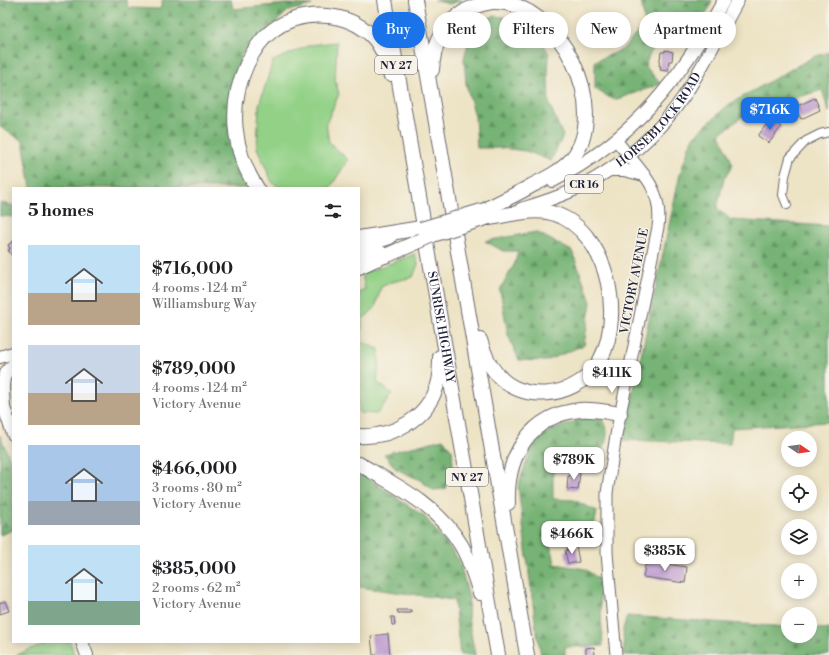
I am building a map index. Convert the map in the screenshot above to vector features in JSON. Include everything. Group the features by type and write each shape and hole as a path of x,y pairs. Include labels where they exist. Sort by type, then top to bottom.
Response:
{"highway":[{"name":"SUNRISE HIGHWAY","path":"385,0 498,655"},
{"name":"NY 27","path":"415,0 527,655"},
{"path":"431,93 433,58 438,41 442,34 461,13 469,8 486,3 512,3 528,9 544,19 558,35 574,64 582,86 586,117 582,141 575,154 565,166 553,175 488,213"},
{"path":"256,187 243,161 236,138 234,115 237,92 245,69 260,43 273,31 291,21 309,16 335,17 351,23 366,32 378,44 386,62 407,130"},
{"path":"464,284 487,358 495,372 505,382 516,388 530,392 553,393 576,385 595,368 603,352 607,338 610,324 610,302 605,272 590,239 579,228 567,220 548,212 488,213"},
{"path":"388,244 397,252 426,232"},
{"path":"360,238 388,244 426,232"},
{"path":"360,267 374,260 388,244"},
{"path":"360,436 368,437 387,434 404,426 418,415 432,398 437,385 440,368 436,299"},
{"path":"509,547 507,496 509,477 517,452 527,437 546,421 567,412 589,410 620,414"},
{"path":"360,465 421,502 440,518 455,536 467,556 472,568 498,655"}],"main road":[{"name":"HORSEBLOCK ROAD","path":"488,213 577,168 616,140 643,114 670,84 691,56 724,0"},
{"name":"HORSEBLOCK ROAD","path":"426,232 488,213 566,194 609,170 628,156 645,142 664,122 685,94 738,0"},
{"path":"609,170 624,170 644,175"},
{"path":"360,248 388,244"},
{"path":"360,258 388,244"},
{"path":"0,357 12,353"},
{"path":"0,365 12,361"},
{"path":"12,366 7,370 3,377 2,401 12,431"},
{"path":"82,643 87,655"}],"street":[{"path":"787,205 783,195 785,176 790,158 806,141 820,134 829,132"},
{"name":"VICTORY AVENUE","path":"616,140 644,175 656,195 660,214 609,477 606,514 608,575 616,655"}],"green space":[{"path":"0,0 126,0 128,8 160,9 163,0 231,0 233,9 287,4 312,5 288,11 241,55 230,102 229,134 237,172 248,187 31,187 23,141 0,127"},
{"path":"434,0 462,0 449,4"},
{"path":"641,0 712,0 707,12 643,12"},
{"path":"491,17 499,17 499,48 546,48 549,54 549,103 563,136 551,161 526,151 501,148 477,148 475,116 466,84 464,58 467,48 491,48"},
{"path":"639,31 639,48 655,48 652,49 645,66 661,84 614,100 595,89 595,61 624,48 631,48 631,40"},
{"path":"337,42 335,80 339,94 326,124 329,142 348,160 331,187 279,187 272,182 257,148 259,105 273,61 310,45"},
{"path":"829,52 829,112 822,90 747,113 720,134 733,165 724,179 717,208 731,220 829,226 829,422 732,428 730,444 623,440 680,174 692,138 728,105 813,57"},
{"path":"0,203 12,205 12,217 0,216"},
{"path":"536,232 572,251 591,302 584,345 546,361 519,360 508,335 500,290 515,263 518,251 503,251 485,241"},
{"path":"415,254 418,264 413,277 392,282 381,287 375,308 362,320 362,342 379,349 377,382 392,394 377,414 360,413 360,292 365,289 362,274"},
{"path":"592,415 603,419 607,429 607,438 602,452 599,457 574,459 553,469 553,499 574,500 597,511 593,532 562,526 550,539 555,564 585,569 599,579 603,646 565,647 565,655 541,655 536,628 518,487 529,454 541,435"},
{"path":"0,435 12,465 12,530 0,535"},
{"path":"443,439 452,450 453,464 445,489 433,490 420,480 396,469 384,454"},
{"path":"360,473 425,517 459,560 469,598 468,617 475,655 460,655 454,600 360,587"},
{"path":"627,616 781,627 781,643 817,643 817,628 829,629 829,655 624,655 623,629"},
{"path":"46,643 70,643 74,655 16,655"}],"building":[{"path":"665,50 673,52 672,61 669,61 668,71 660,70 661,66 659,66 661,52 665,52"},
{"path":"815,98 820,110 801,119 795,107"},
{"path":"770,119 781,127 769,143 758,136"},
{"path":"12,242 12,256 8,250 10,249 8,245"},
{"path":"570,471 580,472 578,490 567,489"},
{"path":"561,536 562,540 557,540 557,537"},
{"path":"576,545 579,562 568,564 565,551 568,550 567,546"},
{"path":"646,561 687,567 685,583 643,577"},
{"path":"5,601 9,611 0,614 0,603"},
{"path":"397,610 411,610 411,613 398,613"},
{"path":"391,617 394,617 395,625 392,625"},
{"path":"388,634 390,655 373,655 371,636"},
{"path":"594,647 595,655 586,655 586,648"}]}
